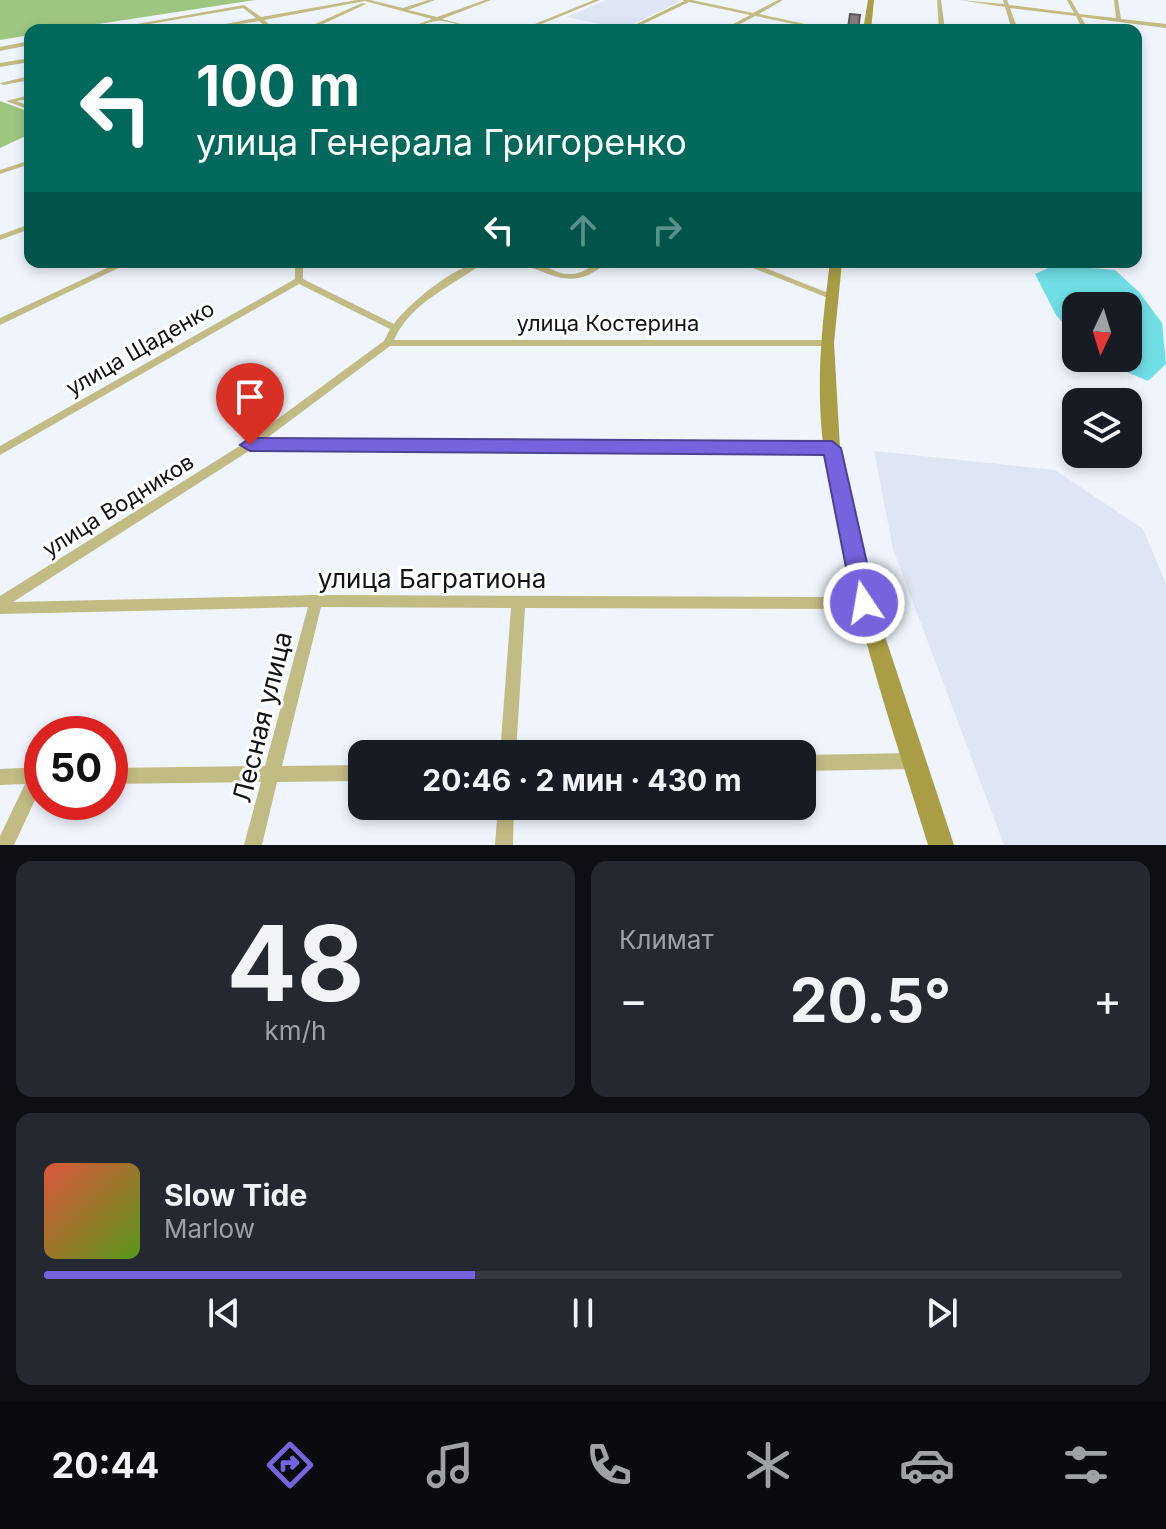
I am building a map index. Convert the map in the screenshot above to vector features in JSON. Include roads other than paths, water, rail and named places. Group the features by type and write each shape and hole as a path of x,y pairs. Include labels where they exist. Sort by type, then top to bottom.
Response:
{"main road":[{"path":"868,24 871,0"},
{"path":"835,268 827,343 832,448 864,603 941,845"}],"street":[{"path":"402,10 433,0"},
{"path":"423,24 489,0"},
{"path":"538,24 598,0"},
{"path":"639,24 688,0 802,24"},
{"path":"736,24 781,0"},
{"path":"939,0 941,24"},
{"path":"961,0 1006,3 1166,26"},
{"path":"1069,0 1082,24"},
{"path":"1116,0 1119,20"},
{"path":"324,24 370,1"},
{"path":"231,24 370,1 457,24"},
{"path":"1006,3 1013,24"},
{"path":"140,24 244,6 265,24"},
{"path":"0,49 24,44"},
{"path":"0,65 24,61"},
{"path":"3,83 24,79"},
{"path":"24,98 9,101 24,106"},
{"path":"0,172 24,164"},
{"path":"0,238 24,228"},
{"path":"0,322 114,268"},
{"path":"299,268 299,280 392,327"},
{"path":"388,343 392,327 469,268"},
{"path":"542,268 571,278 582,277 595,268"},
{"path":"758,268 831,296"},
{"name":"улица Щаденко","path":"0,451 299,280"},
{"name":"улица Костерина","path":"388,343 827,343"},
{"name":"улица Водников","path":"0,606 250,445 388,343"},
{"path":"250,445 832,448"},
{"name":"улица Багратиона","path":"0,606 316,601 864,603"},
{"name":"Лесная улица","path":"253,845 316,601"},
{"path":"509,740 518,603"},
{"path":"816,763 912,761"},
{"path":"128,776 348,773"},
{"path":"0,777 24,776"},
{"path":"5,845 24,807"},
{"path":"504,845 505,820"}],"water":[{"path":"1048,268 1115,270 1139,292 1062,292 1062,322 1035,274"},
{"path":"1142,296 1162,323 1166,364 1148,381 1127,372 1142,372"}]}
